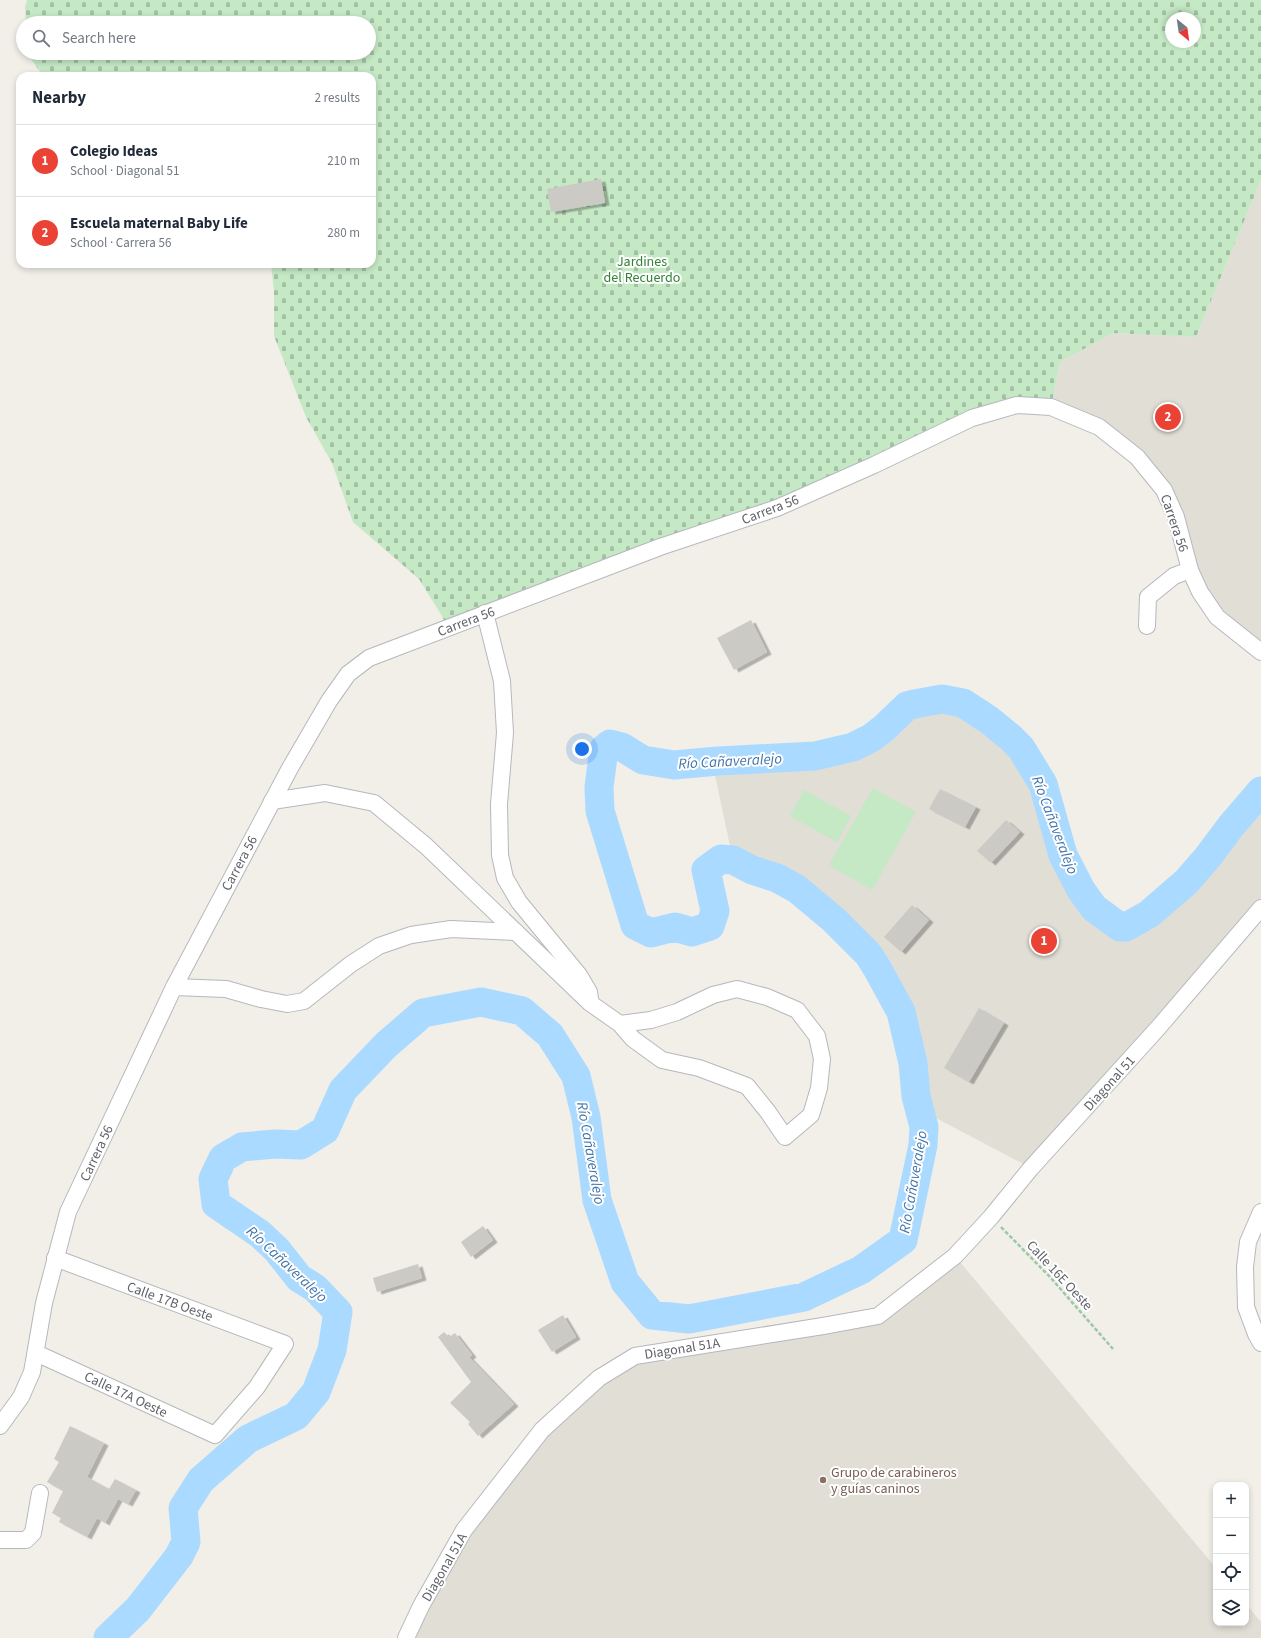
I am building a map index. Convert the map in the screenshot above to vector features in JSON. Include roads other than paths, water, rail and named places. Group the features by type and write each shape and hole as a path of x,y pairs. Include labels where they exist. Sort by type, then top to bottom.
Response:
{"street":[{"name":"Carrera 56","path":"0,1426 21,1397 32,1372 44,1303 68,1212 174,987 272,801 329,701 348,674 369,658 660,548 777,508 874,465 972,418 1017,405 1051,408 1098,427 1137,457 1164,490 1176,517 1190,570 1200,592 1217,617 1261,652"},
{"path":"1147,626 1148,597 1174,576 1190,570"},
{"path":"485,613 502,688 505,733 499,804 500,855 505,878 519,902 579,975 589,992 590,1002"},
{"path":"272,801 325,793 374,803 426,846 590,1002 620,1024 633,1039 662,1060 699,1068 747,1086 768,1112 785,1137 811,1115 819,1088 822,1059 816,1036 798,1010 767,998 737,989 713,995 677,1012 651,1020 620,1024"},
{"name":"Diagonal 51","path":"955,1256 991,1217 1031,1168 1158,1028 1261,908"},
{"path":"174,987 226,989 261,999 287,1004 304,1001 351,964 379,946 411,934 451,928 516,932"},
{"path":"1261,1212 1248,1242 1245,1267 1246,1307 1261,1343"},
{"name":"Diagonal 51A","path":"406,1638 421,1606 464,1530 542,1430 599,1378 635,1356 878,1316 955,1256"},
{"name":"Calle 17B Oeste","path":"55,1258 285,1344 257,1387 215,1436"},
{"name":"Calle 17A Oeste","path":"36,1353 215,1436"},
{"path":"0,1540 26,1540 33,1534 40,1493"}],"waterway":[{"name":"Río Cañaveralejo","path":"108,1638 138,1609 179,1556 186,1542 183,1508 201,1480 248,1439 296,1416 316,1392 332,1350 338,1312 315,1288 299,1278 277,1250 260,1234 216,1204 213,1179 223,1158 242,1147 275,1144 301,1145 325,1130 343,1090 386,1045 423,1013 481,1002 522,1011 550,1035 576,1076 586,1117 597,1200 625,1282 652,1315 689,1319 804,1297 861,1270 903,1240 923,1145 924,1127 916,1096 913,1063 901,1012 877,968 868,954 834,920 797,889 777,878 752,870 733,860 721,859 706,870 715,911 710,926 692,932 675,927 651,933 635,925 600,811 599,787 604,749 610,744 622,747 643,760 674,765 815,756 853,747 871,738 907,706 942,699 963,703 989,720 1021,748 1043,784 1063,855 1081,890 1094,908 1120,927 1126,927 1149,914 1186,882 1261,791"}],"place":[{"name":"Escuela maternal Baby Life","path":"1168,417"},
{"name":"Colegio Ideas","path":"1044,941"},
{"name":"Grupo de carabineros y guías caninos","path":"823,1480"}],"park label":[{"name":"Jardines del Recuerdo","path":"642,270"}]}
